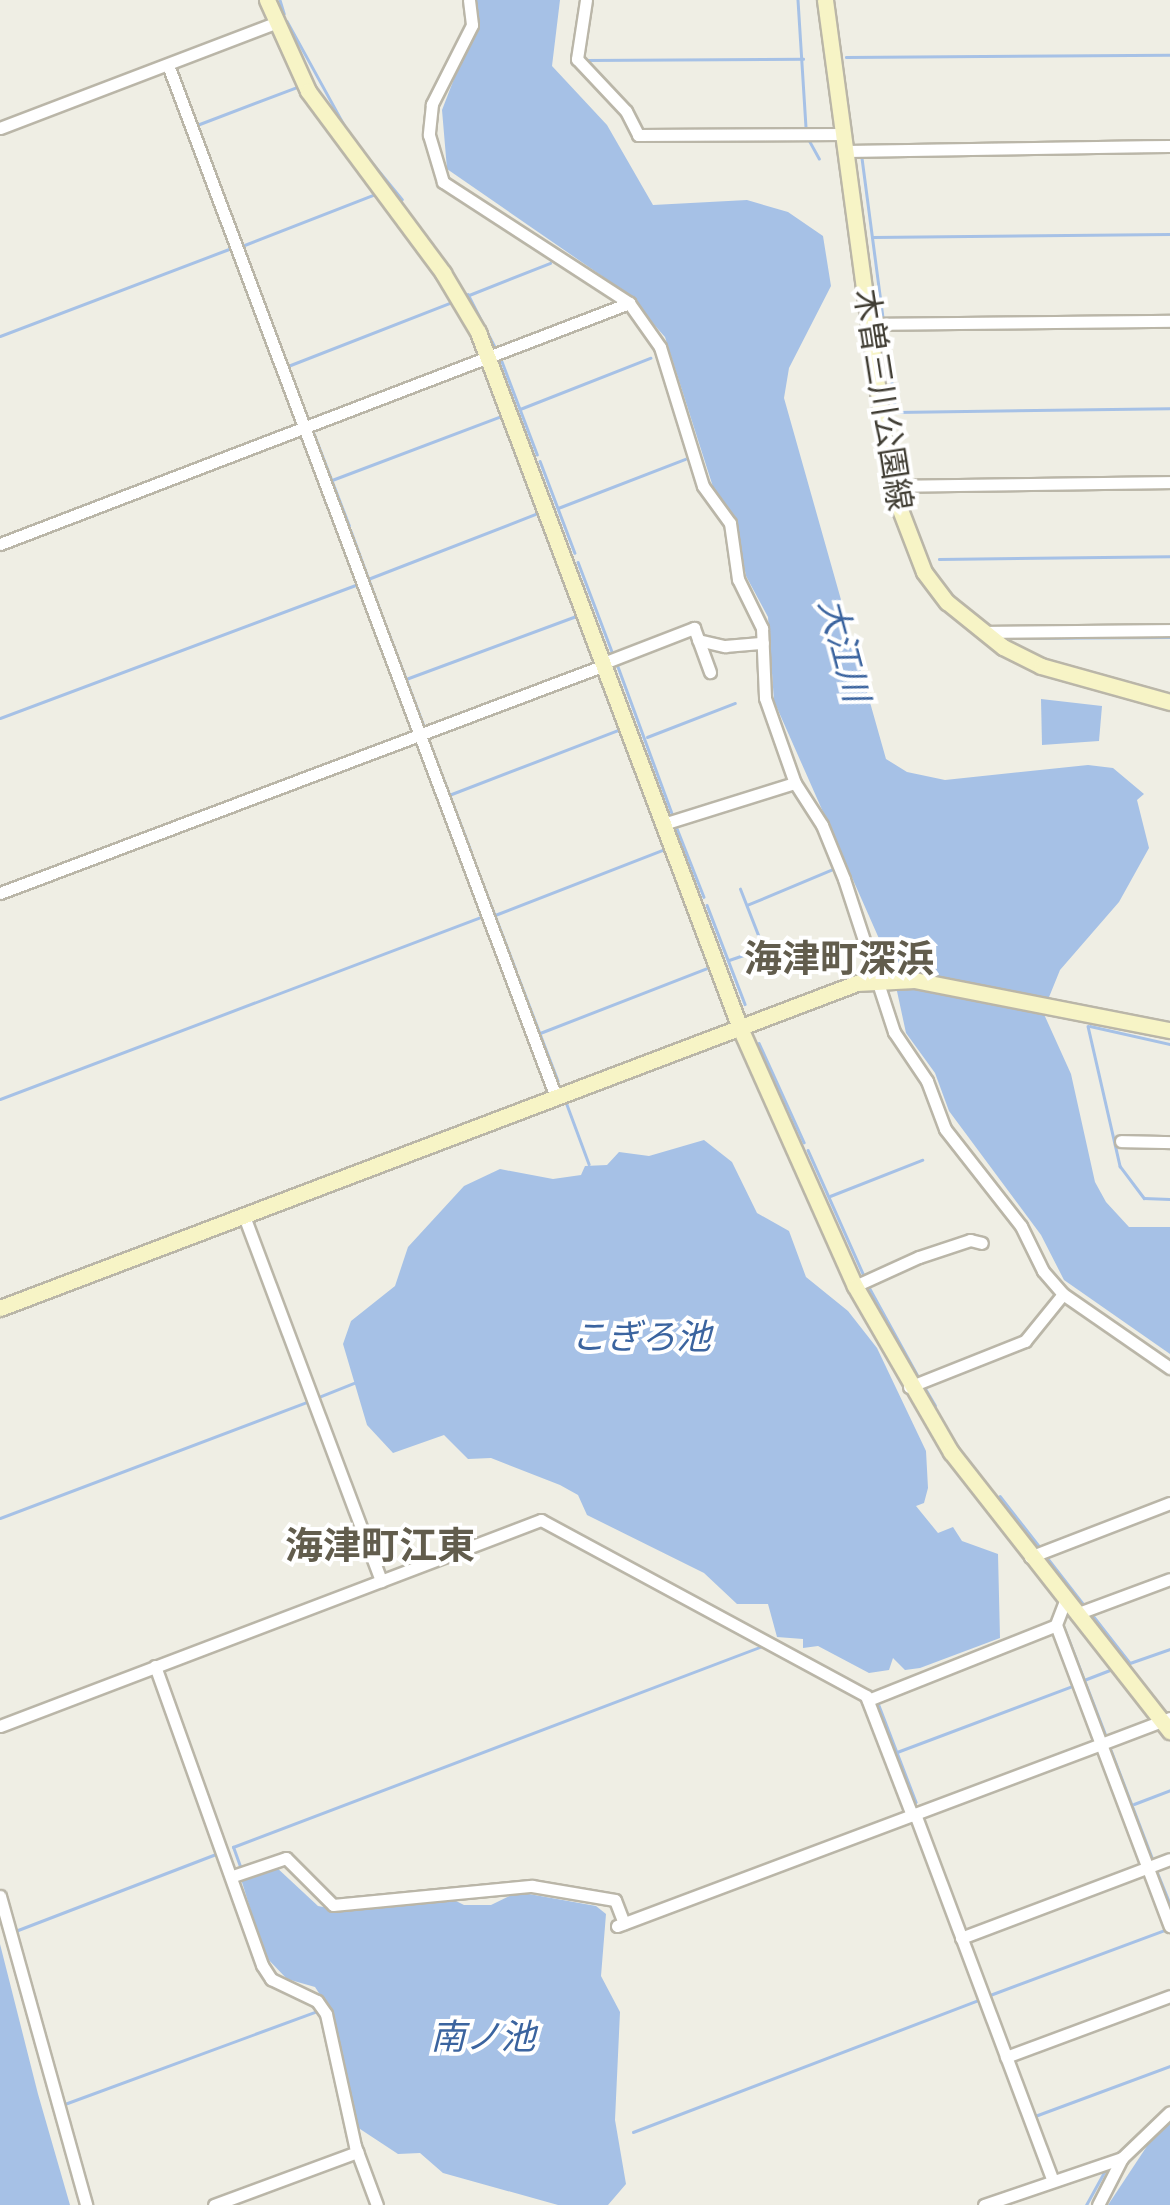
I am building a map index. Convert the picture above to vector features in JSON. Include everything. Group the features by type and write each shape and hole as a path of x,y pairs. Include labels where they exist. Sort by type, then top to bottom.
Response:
{"street":[{"path":"238,1874 286,1858 333,1905 552,1889 615,1900 621,1924 1101,1743 1167,1724 1030,1558 910,1387 855,1286 740,1028 489,359 456,292 308,91 267,0"},
{"path":"469,0 472,25 432,104 429,135 442,182 629,303 660,347 703,486 730,522 738,579 756,610 763,643 761,682 795,783 822,825 886,979 894,1032 927,1082 945,1130 1021,1226 1063,1294 1170,1368"},
{"path":"586,0 577,60 626,111 638,135 1170,146"},
{"name":"木曽三川公園線","path":"825,0 890,486 924,572 982,632 1040,666 1170,702"},
{"path":"0,128 276,23"},
{"path":"168,64 556,1097"},
{"path":"0,544 629,303"},
{"path":"868,324 1170,321"},
{"path":"890,486 1170,482"},
{"path":"0,894 422,736 694,628 710,672"},
{"path":"982,632 1170,630"},
{"path":"698,640 725,646 763,643"},
{"path":"663,824 795,783"},
{"path":"0,1308 840,988 886,979 1061,1006 1170,1030"},
{"path":"1121,1141 1170,1142"},
{"path":"244,1216 381,1581"},
{"path":"855,1286 919,1258 982,1243"},
{"path":"910,1387 1026,1341 1063,1294"},
{"path":"1030,1558 1170,1503"},
{"path":"0,1726 381,1581 549,1522 868,1700 1052,2179"},
{"path":"1076,1614 1170,1579"},
{"path":"1065,1600 1056,1625 1170,1926"},
{"path":"868,1700 1056,1625"},
{"path":"156,1666 238,1874 270,1979 317,2001 326,2014 357,2152 378,2205"},
{"path":"961,1938 1170,1859"},
{"path":"0,1896 86,2205"},
{"path":"1006,2057 1170,1996"},
{"path":"1098,2205 1122,2158 1170,2112"},
{"path":"214,2205 357,2152"},
{"path":"984,2205 1122,2158"}],"water":[{"name":"大江川","path":"475,0 560,0 552,66 607,125 653,205 747,200 788,212 823,236 831,286 789,368 784,398 886,759 907,772 945,780 1088,765 1113,768 1144,794 1137,800 1149,848 1119,902 1060,970 1043,1012 1071,1074 1095,1182 1106,1202 1129,1227 1170,1227 1170,1354 1064,1280 1041,1235 949,1111 935,1073 906,1033 892,968 774,701 768,617 746,576 734,516 714,490 665,337 625,292 447,169 442,110 479,14"},
{"path":"1041,699 1102,706 1099,741 1042,745"},
{"name":"こぎろ池","path":"704,1140 732,1162 757,1213 789,1231 806,1277 848,1311 877,1348 926,1451 928,1488 924,1503 916,1506 938,1533 953,1527 962,1541 998,1554 1000,1638 920,1668 905,1670 893,1658 889,1670 869,1673 818,1646 803,1648 803,1639 777,1637 768,1604 737,1604 704,1573 587,1515 578,1495 560,1485 491,1458 468,1459 444,1435 393,1453 367,1425 343,1344 351,1321 395,1286 408,1247 464,1186 500,1169 553,1179 581,1175 585,1166 607,1165 619,1152 649,1156"},
{"name":"南ノ池","path":"275,1866 318,1906 349,1912 355,1906 448,1897 464,1905 491,1905 518,1892 596,1906 606,1914 601,1976 620,2012 615,2120 626,2184 608,2205 558,2205 443,2173 420,2153 398,2154 357,2127 332,2013 315,1987 287,1979 265,1956 241,1879"},
{"path":"0,1944 38,2094 70,2205 0,2205"},
{"path":"1170,2123 1170,2205 1108,2205 1153,2137"}],"waterway":[{"path":"280,0 284,13"},
{"path":"798,0 806,128"},
{"path":"287,21 348,132"},
{"path":"846,57 1170,55"},
{"path":"586,60 803,59"},
{"path":"176,70 218,181"},
{"path":"197,125 297,87"},
{"path":"352,138 402,199"},
{"path":"809,140 819,158"},
{"path":"862,158 883,318"},
{"path":"220,188 227,205"},
{"path":"242,246 373,195"},
{"path":"873,237 1170,234"},
{"path":"0,336 232,248"},
{"path":"245,255 263,301"},
{"path":"469,295 550,263"},
{"path":"468,294 495,347"},
{"path":"288,366 452,302"},
{"path":"266,308 308,419"},
{"path":"885,331 896,412 1170,408"},
{"path":"520,409 650,358"},
{"path":"501,359 537,454"},
{"path":"332,480 501,416"},
{"path":"313,431 349,525"},
{"path":"558,508 685,459"},
{"path":"540,461 575,553"},
{"path":"368,579 536,514"},
{"path":"351,531 386,626"},
{"path":"939,559 1170,556"},
{"path":"578,562 613,654"},
{"path":"0,718 358,584"},
{"path":"406,679 576,616"},
{"path":"388,631 424,726"},
{"path":"1011,638 1170,637"},
{"path":"617,664 673,816"},
{"path":"647,737 735,703"},
{"path":"449,795 618,730"},
{"path":"430,743 471,851"},
{"path":"676,826 704,897"},
{"path":"495,915 663,850"},
{"path":"472,855 516,970"},
{"path":"747,905 833,869"},
{"path":"729,960 763,948 740,889"},
{"path":"707,905 745,1004"},
{"path":"0,1099 481,917"},
{"path":"540,1033 708,968"},
{"path":"518,976 558,1081"},
{"path":"1088,1026 1120,1166 1144,1198 1170,1199"},
{"path":"1090,1026 1170,1044"},
{"path":"759,1043 804,1142"},
{"path":"566,1102 589,1164"},
{"path":"808,1150 864,1276"},
{"path":"830,1196 922,1160"},
{"path":"869,1287 918,1376"},
{"path":"935,1406 924,1387 1029,1346"},
{"path":"319,1397 354,1383"},
{"path":"0,1518 309,1401"},
{"path":"1000,1496 1039,1546"},
{"path":"1046,1556 1084,1605"},
{"path":"1091,1613 1130,1663"},
{"path":"1064,1627 1105,1733"},
{"path":"241,1869 233,1847 765,1645"},
{"path":"1127,1664 1170,1649"},
{"path":"1084,1680 1110,1670"},
{"path":"897,1752 1073,1686"},
{"path":"878,1703 916,1802"},
{"path":"1111,1750 1153,1860"},
{"path":"1134,1804 1170,1790"},
{"path":"18,1930 219,1853"},
{"path":"1156,1869 1170,1904"},
{"path":"990,1995 1165,1930"},
{"path":"633,2132 978,2000"},
{"path":"62,2105 317,2011"},
{"path":"1035,2116 1170,2066"},
{"path":"1037,2124 1056,2174"},
{"path":"1086,2205 1105,2171"}],"district":[{"name":"海津町深浜","path":"839,960"},
{"name":"海津町江東","path":"380,1547"}]}
